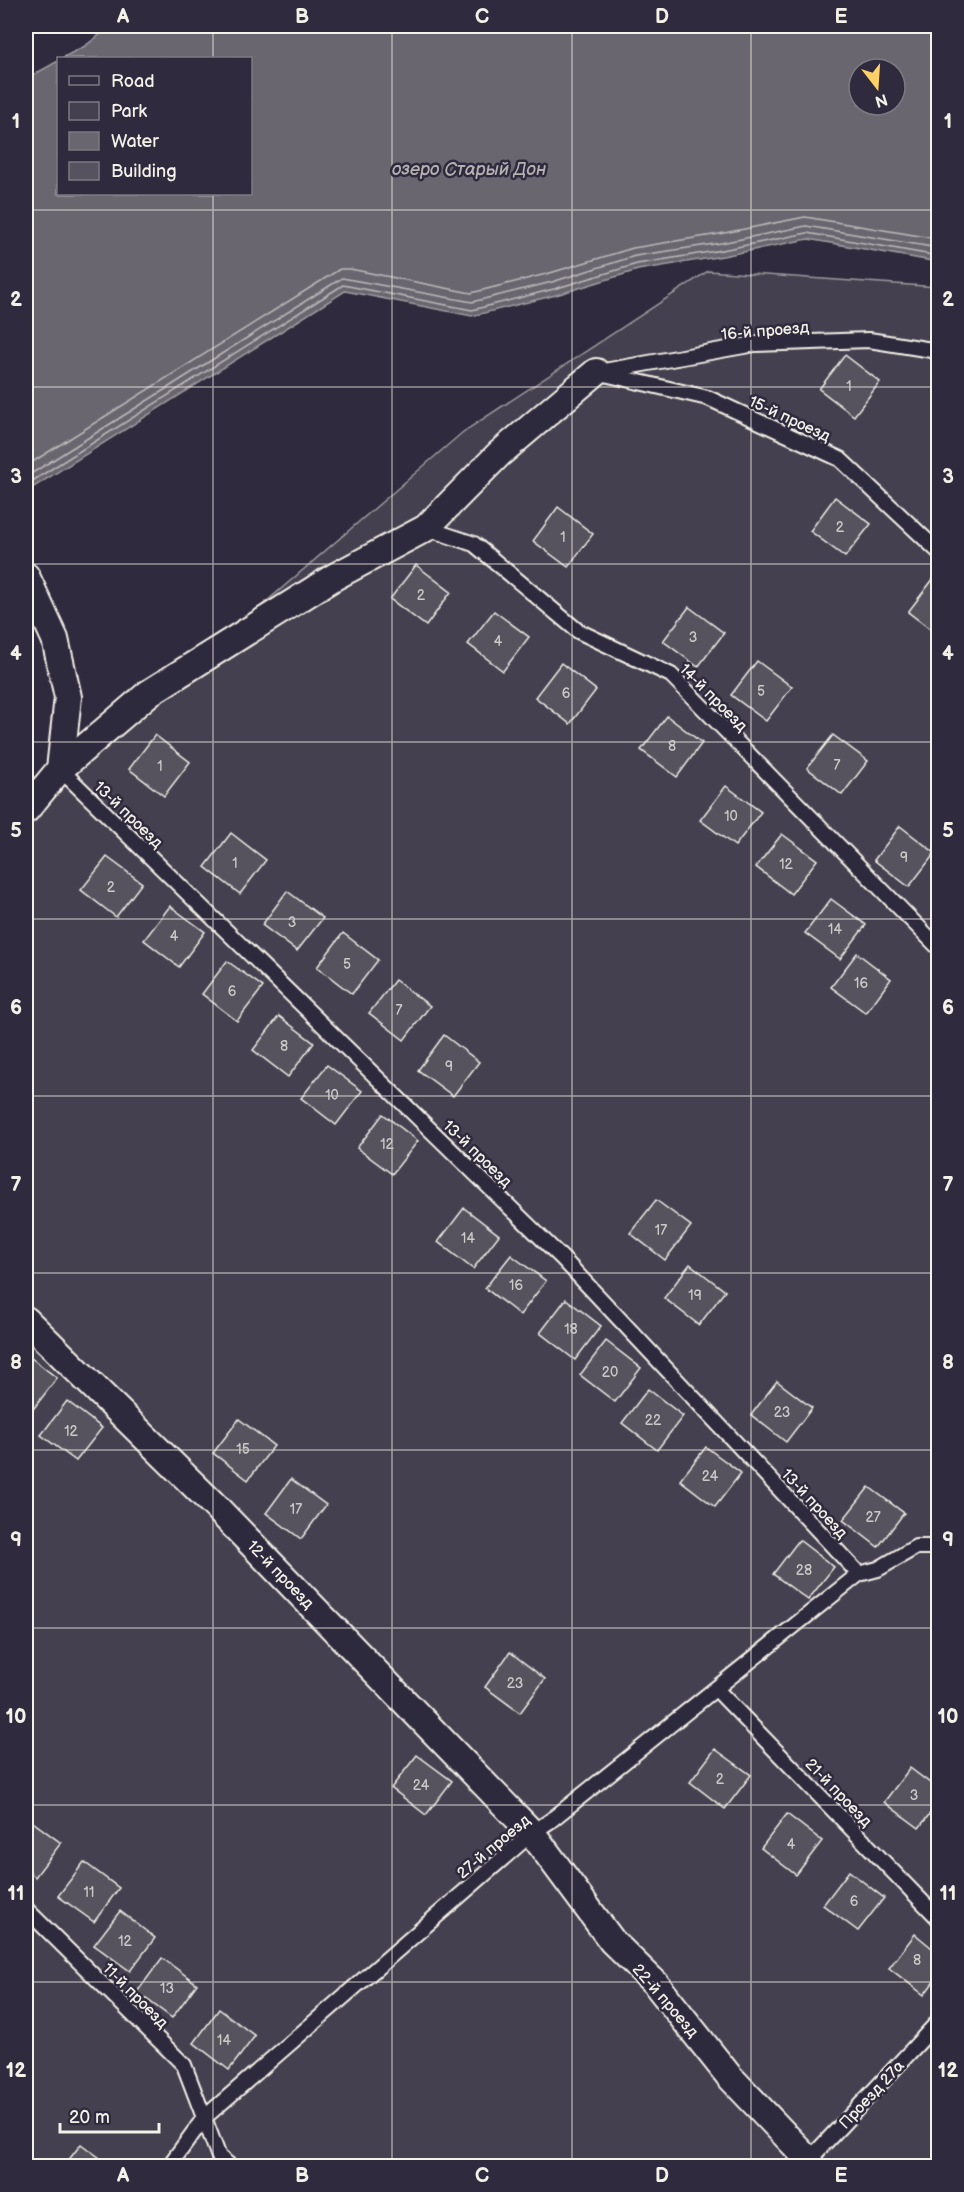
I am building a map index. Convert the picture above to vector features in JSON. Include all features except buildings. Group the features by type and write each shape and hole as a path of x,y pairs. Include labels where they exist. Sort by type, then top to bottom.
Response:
{"street":[{"path":"26,810 60,769 149,693 334,577 426,528 499,454 596,372"},
{"path":"26,576 55,639 68,697 60,769"},
{"name":"12-й проезд","path":"26,1320 212,1503 532,1833"},
{"name":"22-й проезд","path":"532,1833 612,1941 656,1984 729,2076 808,2163"}],"lane":[{"name":"16-й проезд","path":"596,372 755,344 869,340 939,351"},
{"name":"15-й проезд","path":"596,372 708,398 840,459 939,551"},
{"name":"14-й проезд","path":"426,528 474,544 578,631 671,675 939,947"},
{"name":"13-й проезд","path":"60,769 563,1259 858,1574"},
{"name":"27-й проезд","path":"169,2166 204,2118 532,1833 550,1821 858,1574 878,1569 916,1547 939,1547"},
{"name":"21-й проезд","path":"716,1689 939,1918"},
{"name":"11-й проезд","path":"26,1909 184,2065 219,2157 230,2166"},
{"name":"Проезд 27а","path":"808,2163 939,2022"}],"green space":[{"path":"708,271 938,287 938,2166 26,2166 26,809 463,432"}],"water":[{"name":"озеро Старый Дон","path":"111,26 938,26 938,262 808,239 638,270 556,295 472,316 345,291 26,492 26,79 57,62 57,195 252,195 252,57 64,57 85,46"}]}
